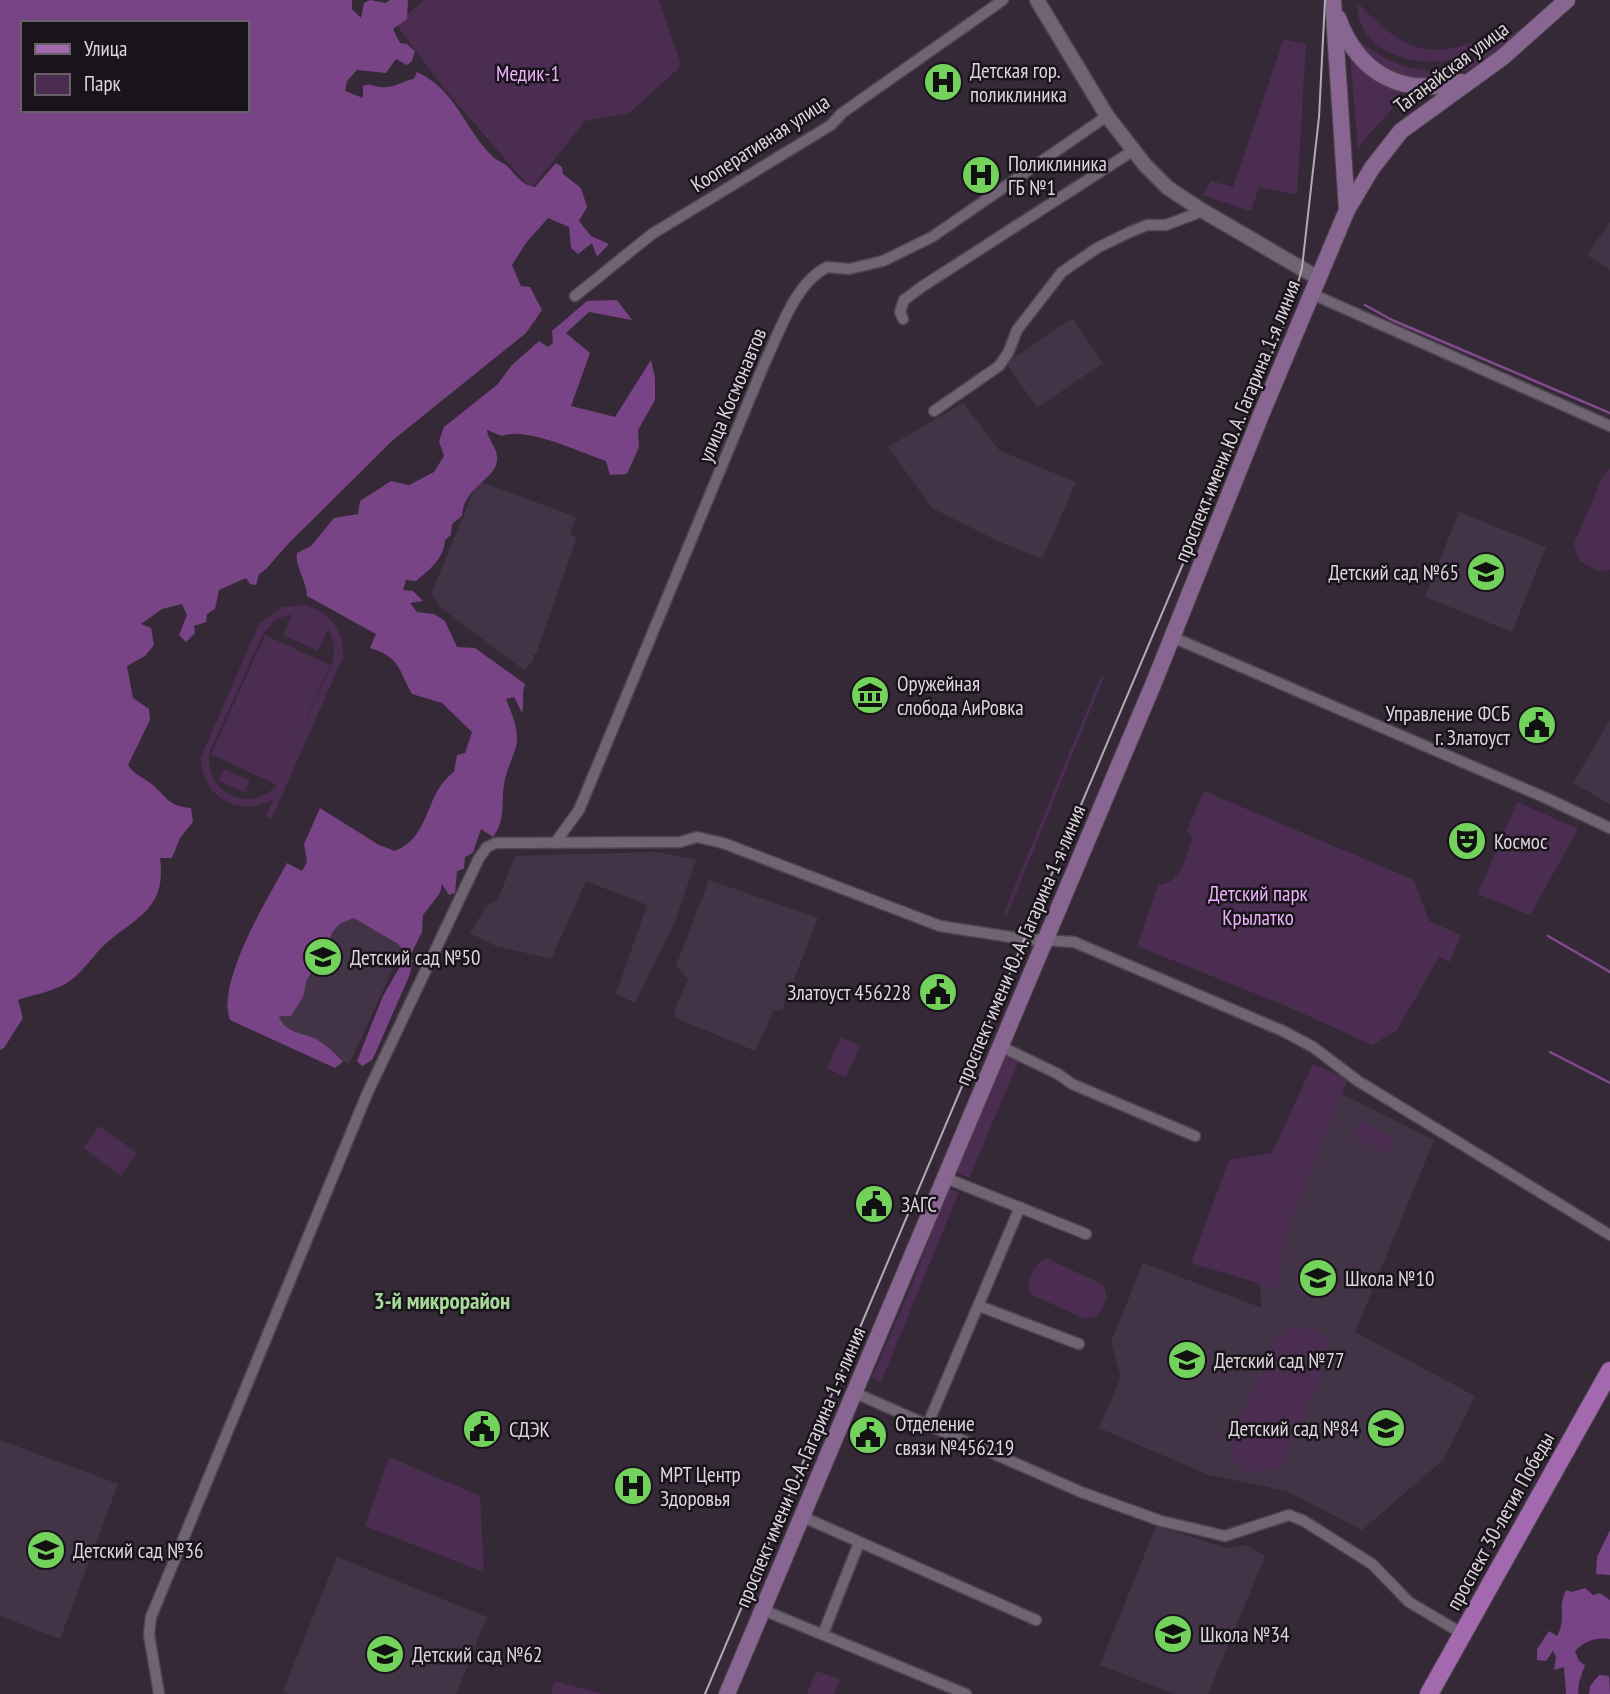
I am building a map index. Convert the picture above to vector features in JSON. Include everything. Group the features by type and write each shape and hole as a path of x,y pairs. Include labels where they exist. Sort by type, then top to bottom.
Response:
{"main road":[{"name":"Таганайская улица","path":"1347,210 1371,168 1401,131 1503,57 1567,0"},
{"path":"1333,3 1341,26 1361,58 1389,80 1407,86 1430,88 1470,79"},
{"path":"1333,3 1347,210"},
{"name":"проспект имени Ю. А. Гагарина 1-я линия","path":"727,1694 1172,637 1347,210"},
{"name":"проспект 30-летия Победы","path":"1429,1694 1610,1371"}],"street":[{"name":"Кооперативная улица","path":"575,296 652,234 831,125 862,98 1003,0"},
{"path":"1037,0 1131,152 1168,188 1202,211 1318,278"},
{"name":"улица Космонавтов","path":"555,843 579,810 765,362 794,301 817,272 827,267 849,269 883,261 932,237 1107,116"},
{"path":"903,319 900,312 904,300 913,293 979,247 1131,152"},
{"path":"934,411 999,366 1008,353 1017,330 1062,272 1097,248 1130,232 1147,225 1166,225 1202,211"},
{"path":"1312,294 1610,426"},
{"path":"1172,637 1610,828"},
{"path":"159,1694 149,1635 151,1617 367,1094 479,858 487,847 496,843 680,842 697,837 709,839 944,927 1073,942 1313,1047 1358,1081 1610,1235"},
{"path":"1000,1046 1047,1068 1072,1084 1195,1136"},
{"path":"943,1177 1086,1234"},
{"path":"927,1426 1020,1206"},
{"path":"979,1306 1079,1344"},
{"path":"855,1393 1081,1492 1155,1519 1212,1534 1240,1533 1289,1515 1304,1521 1372,1564 1409,1602 1463,1634"},
{"path":"803,1517 1036,1620"},
{"path":"823,1634 859,1543"},
{"path":"763,1610 966,1694"}],"shaded area":[{"path":"0,0 352,0 352,9 361,18 364,3 370,0 386,3 390,0 408,0 407,19 393,29 400,43 407,44 415,51 412,61 407,65 396,59 386,73 357,70 347,81 345,91 363,98 363,86 393,86 414,79 417,72 441,89 482,145 526,184 535,187 556,163 562,167 563,174 581,188 587,207 579,221 591,236 609,244 597,257 592,243 578,254 571,248 569,227 548,218 526,243 512,265 521,286 530,287 542,310 526,333 393,440 259,574 256,585 250,584 246,578 219,590 215,609 207,614 206,622 194,626 195,633 186,642 179,635 187,615 182,604 162,609 141,624 151,628 154,645 145,656 127,666 133,698 149,709 150,720 128,765 171,802 191,808 193,822 180,838 172,858 160,858 161,878 151,905 107,943 70,981 18,1000 23,1018 0,1050"},
{"path":"1610,222 1610,270 1587,255"},
{"path":"617,300 632,320 589,312 566,333 590,353 571,406 615,417 651,360 655,378 655,400 638,430 639,447 627,474 610,475 606,461 539,437 512,434 502,436 487,430 496,453 495,467 468,498 462,516 452,524 451,535 445,540 442,553 435,564 416,581 406,580 403,590 413,591 423,601 410,603 417,612 434,614 445,621 457,647 475,648 525,684 523,709 522,713 514,697 506,699 515,725 517,742 505,779 502,816 497,830 493,837 481,829 473,853 465,857 464,869 457,871 455,893 449,895 442,884 440,893 423,915 422,932 412,952 407,954 398,944 354,918 341,923 333,931 320,961 307,979 303,997 291,1016 279,1016 285,1026 316,1039 334,1053 343,1062 335,1068 230,1020 230,984 246,940 287,863 302,871 307,862 304,844 320,808 379,845 395,851 416,835 437,791 454,772 457,755 465,753 472,732 442,703 412,694 393,660 370,648 376,634 307,596 297,553 311,546 334,518 358,514 360,501 391,481 409,485 434,472 444,456 439,441 444,427 498,384 511,366 539,341 548,347 553,343 552,331 587,301"},
{"path":"1072,318 1103,363 1037,408 1006,363"},
{"path":"963,403 1000,451 1076,482 1042,559 1000,542 932,508 888,447"},
{"path":"478,481 576,517 570,534 577,537 536,654 533,654 533,661 524,670 440,607 431,594"},
{"name":"Детский сад №65","path":"1459,512 1546,547 1512,632 1425,597"},
{"path":"1610,720 1610,804 1573,783"},
{"path":"658,852 696,860 676,919 635,1003 616,994 647,905 586,881 551,959 496,946 470,933 486,907 498,899 515,856"},
{"name":"Детский сад №50","path":"289,871 409,934 349,1064 225,1007"},
{"path":"709,880 818,918 782,1010 774,1010 755,1051 676,1018 674,1011 688,979 676,966"},
{"path":"406,956 413,960 410,974 372,1060 362,1066 357,1061 383,996"},
{"path":"1328,1087 1434,1140 1355,1332 1475,1396 1443,1460 1362,1530 1286,1491 1209,1475 1099,1428 1121,1377 1111,1342 1143,1263 1262,1308 1256,1246"},
{"name":"Детский сад №36","path":"0,1440 118,1484 60,1639 0,1616"},
{"name":"Школа №34","path":"1156,1526 1227,1548 1246,1545 1265,1556 1208,1694 1175,1694 1100,1665"},
{"path":"1610,1530 1610,1575 1596,1574 1597,1557"},
{"name":"Детский сад №62","path":"337,1557 487,1617 456,1694 289,1694 283,1691"},
{"path":"1585,1588 1593,1595 1600,1593 1610,1600 1610,1639 1591,1640 1575,1651 1579,1661 1585,1665 1578,1694 1566,1694 1564,1667 1554,1670 1556,1657 1553,1651 1546,1661 1537,1660 1537,1649 1549,1631 1557,1636 1560,1630 1562,1602 1566,1590 1572,1592"},
{"path":"1599,1675 1609,1676 1610,1694 1589,1694 1590,1686"}],"green space":[{"name":"Медик-1","path":"424,0 659,0 680,62 679,68 629,113 585,121 531,189 442,86 396,24"},
{"path":"1357,2 1392,34 1424,49 1459,47 1502,28 1502,31 1485,46 1464,56 1440,61 1416,60 1393,54 1374,42 1361,25"},
{"path":"1526,25 1476,65 1438,80 1418,81 1398,76 1378,66 1354,37 1401,65 1422,70 1442,69 1461,64 1481,54"},
{"path":"1284,39 1306,44 1297,195 1259,187 1251,211 1203,195 1211,181 1233,187"},
{"path":"1350,54 1372,79 1401,91 1393,107 1358,149"},
{"path":"1610,468 1610,570 1598,571 1580,561 1574,544 1603,476"},
{"path":"303,605 320,611 338,630 343,657 272,818 266,816 274,799 261,805 236,805 215,793 207,783 201,757 259,624 282,607","holes":["292,614 283,635 318,651 328,629 334,644 333,661 277,784 330,665 265,635 211,754 277,785 266,794 254,798 230,795 220,788 213,778 209,765 210,751 263,634 276,619"]},
{"path":"1101,676 1104,677 1007,915 1003,915"},
{"path":"224,769 250,781 244,792 219,781"},
{"name":"Детский парк Крылатко","path":"1204,791 1414,880 1429,921 1461,935 1450,962 1439,957 1397,1030 1372,1045 1284,1005 1137,946 1158,885 1172,880 1185,861 1192,838 1187,830"},
{"path":"1517,802 1578,829 1530,915 1478,894"},
{"path":"841,1037 860,1046 846,1077 827,1068"},
{"path":"1006,1052 1020,1058 969,1178 956,1172"},
{"path":"1313,1064 1348,1079 1283,1242 1280,1290 1191,1263 1229,1160 1272,1153"},
{"path":"1362,1121 1394,1139 1385,1155 1353,1137"},
{"path":"99,1126 137,1153 121,1176 83,1148"},
{"path":"948,1189 959,1192 881,1382 872,1378 911,1287"},
{"path":"1046,1258 1104,1285 1107,1298 1098,1316 1085,1319 1030,1294 1032,1273"},
{"path":"1293,1326 1307,1328 1323,1336 1330,1353 1284,1462 1267,1471 1248,1470 1235,1460 1231,1452 1231,1441 1277,1337"},
{"path":"389,1457 480,1496 484,1572 365,1526"},
{"path":"816,1671 840,1679 834,1694 807,1694"},
{"path":"555,1681 602,1694 551,1694"}],"waterway":[{"path":"1365,305 1392,320 1610,413"},
{"path":"1548,936 1610,972"},
{"path":"1550,1052 1610,1083"}],"tram line":[{"path":"705,1694 1292,306 1302,268 1319,117 1325,0"}],"place":[{"name":"Детская гор. поликлиника","path":"943,82"},
{"name":"Поликлиника ГБ №1","path":"981,175"},
{"name":"Детский сад №65","path":"1486,572"},
{"name":"Оружейная слобода АиРовка","path":"870,695"},
{"name":"Управление ФСБ г. Златоуст","path":"1537,725"},
{"name":"Космос","path":"1467,841"},
{"name":"Детский сад №50","path":"323,957"},
{"name":"Златоуст 456228","path":"938,992"},
{"name":"ЗАГС","path":"874,1204"},
{"name":"Школа №10","path":"1318,1278"},
{"name":"Детский сад №77","path":"1187,1360"},
{"name":"Детский сад №84","path":"1386,1428"},
{"name":"СДЭК","path":"482,1429"},
{"name":"Отделение связи №456219","path":"868,1435"},
{"name":"МРТ Центр Здоровья","path":"633,1486"},
{"name":"Детский сад №36","path":"46,1550"},
{"name":"Школа №34","path":"1173,1634"},
{"name":"Детский сад №62","path":"385,1654"}],"district":[{"name":"3-й микрорайон","path":"442,1300"}]}
